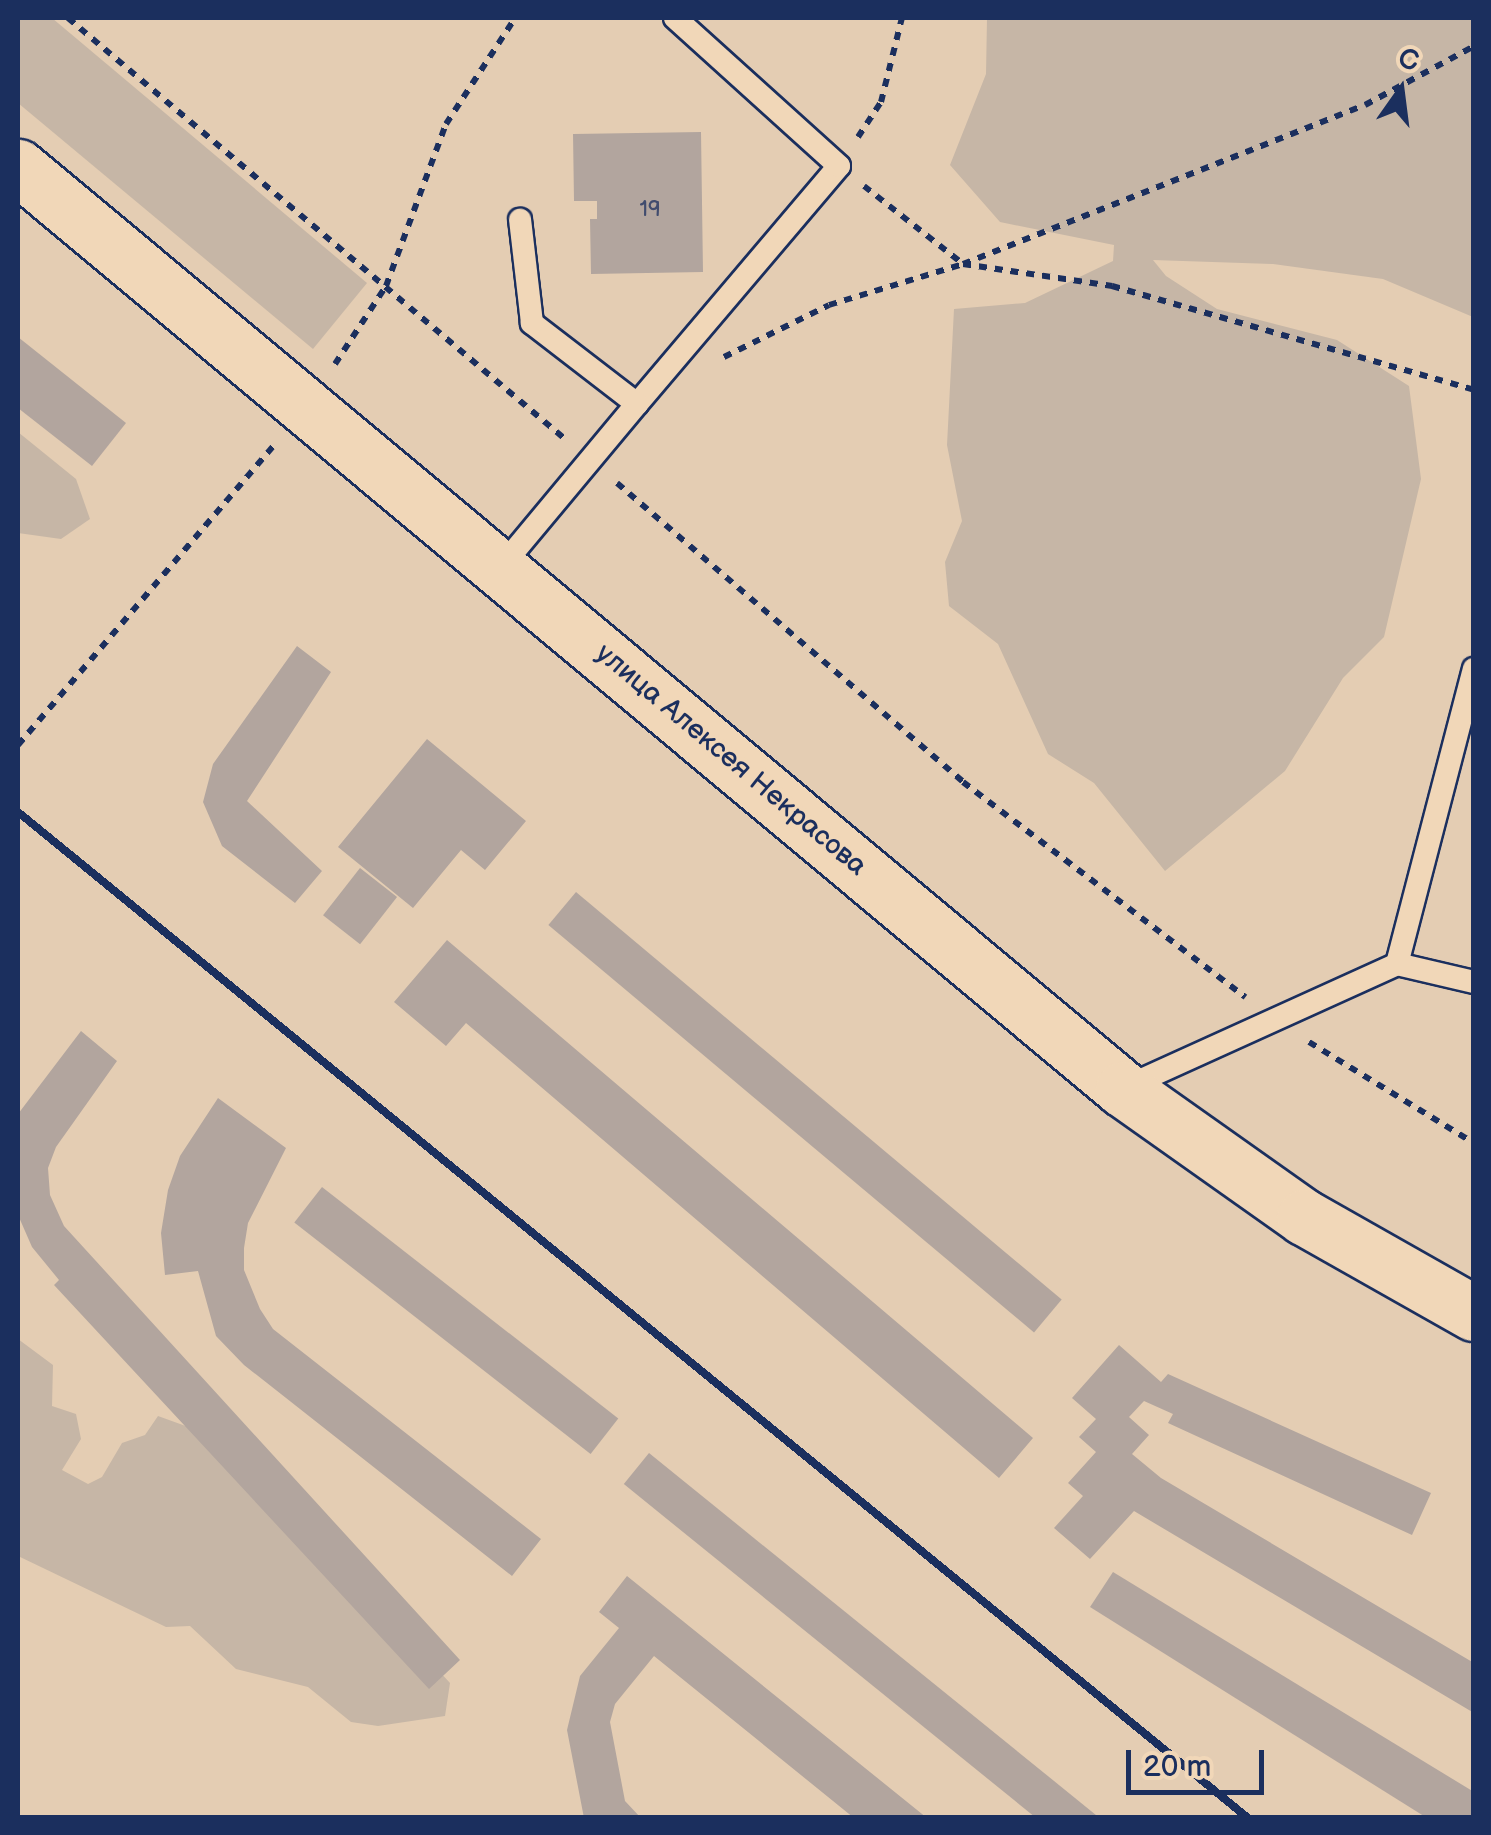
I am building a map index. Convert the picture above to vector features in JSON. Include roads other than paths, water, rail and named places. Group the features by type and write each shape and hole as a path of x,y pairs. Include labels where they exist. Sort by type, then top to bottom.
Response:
{"street":[{"name":"улица Алексея Некрасова","path":"18,167 1123,1088 1304,1217 1474,1313"}],"lane":[{"path":"500,567 839,166 675,18"},
{"path":"520,220 532,323 637,404"},
{"path":"1397,964 1474,668"},
{"path":"1123,1088 1270,1017 1397,964 1474,982"}],"railway":[{"path":"18,812 1248,1818"}]}
